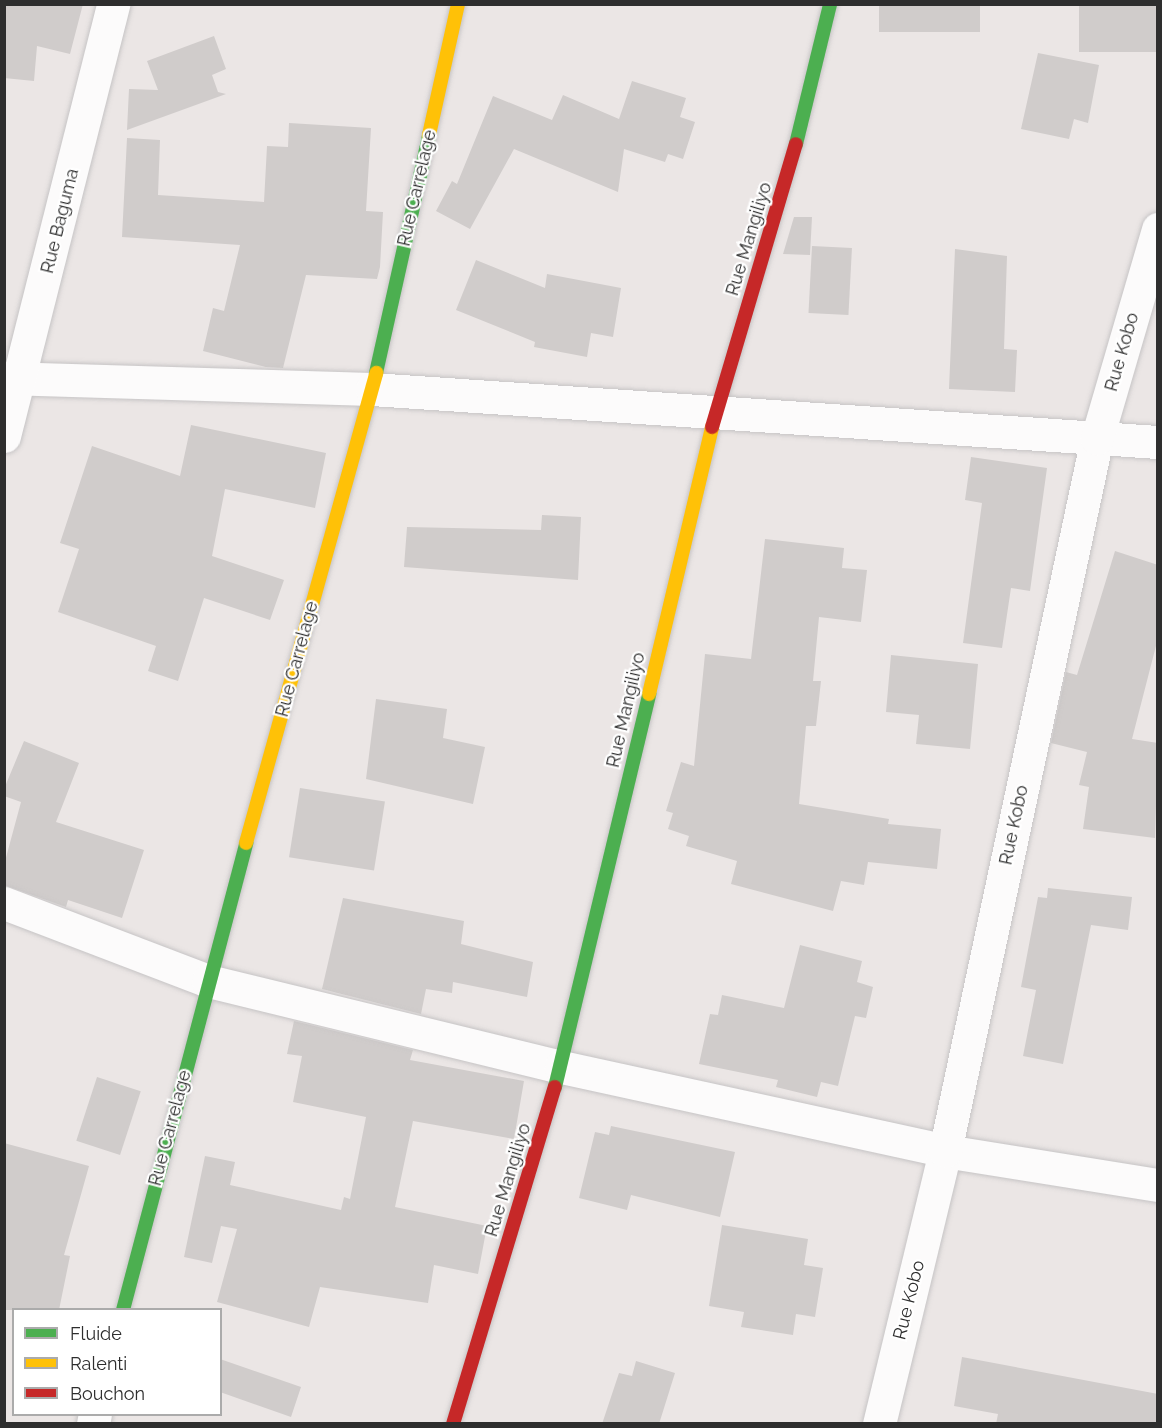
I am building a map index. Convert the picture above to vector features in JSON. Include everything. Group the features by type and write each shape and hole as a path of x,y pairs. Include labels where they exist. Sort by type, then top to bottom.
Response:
{"street":[{"name":"Rue Baguma","path":"4,436 13,378 113,4"},
{"name":"Rue Carrelage","path":"124,1308 208,981 372,389 458,4"},
{"name":"Rue Mangiliyo","path":"453,1424 561,1067 715,414 791,164 830,4"},
{"name":"Rue Kobo","path":"879,1424 945,1151 1097,438 1158,229"},
{"path":"13,378 372,389 715,414 1158,442"},
{"path":"4,903 208,981 561,1067 945,1151 1158,1185"}],"building":[{"path":"4,4 83,4 70,54 37,46 34,81 4,78"},
{"path":"879,4 980,4 980,32 879,32"},
{"path":"1079,4 1158,4 1158,52 1079,52"},
{"path":"214,36 226,69 212,75 218,92 226,94 127,130 129,89 158,90 147,61"},
{"path":"1038,53 1099,65 1088,123 1074,119 1069,139 1021,129"},
{"path":"632,81 686,98 680,117 695,122 683,159 668,154 665,162 624,149 618,192 514,149 470,229 436,211 452,181 457,184 493,96 552,120 563,95 619,119"},
{"path":"289,123 371,128 366,211 383,212 380,267 377,279 306,275 283,368 266,367 203,351 213,308 224,311 240,245 122,237 127,138 160,140 158,195 264,202 267,146 288,147"},
{"path":"794,217 812,217 810,255 783,254"},
{"path":"812,246 852,248 848,315 808,313"},
{"path":"955,249 1007,256 1004,349 1017,350 1015,392 949,389"},
{"path":"476,260 545,288 547,274 621,288 613,337 591,333 587,357 534,347 535,342 456,310"},
{"path":"191,425 326,453 315,508 225,489 212,556 284,580 270,620 204,598 178,681 148,671 156,646 58,612 79,549 60,543 92,446 180,476"},
{"path":"971,457 1047,468 1030,591 1011,588 1002,648 963,643 982,503 965,500"},
{"path":"542,515 581,517 578,580 404,567 407,527 541,530"},
{"path":"765,539 844,548 842,568 867,570 861,622 819,617 813,681 821,681 816,726 806,726 799,804 889,819 888,824 941,829 937,869 868,862 864,885 841,881 833,911 731,884 737,861 686,846 689,836 668,829 673,813 666,811 681,762 694,766 705,654 751,659"},
{"path":"1115,551 1158,565 1158,638 1132,739 1158,743 1155,838 1083,829 1089,787 1079,785 1087,752 1051,743 1066,672 1077,675"},
{"path":"891,655 978,664 970,749 916,744 919,715 886,712"},
{"path":"376,699 447,709 443,738 485,747 473,804 366,779"},
{"path":"24,741 79,763 56,822 144,850 122,918 68,900 66,907 4,885 4,865 21,802 4,796 4,789"},
{"path":"300,788 385,801 374,871 289,857"},
{"path":"1048,888 1132,897 1128,930 1091,925 1063,1064 1023,1056 1036,990 1021,987 1038,897 1047,898"},
{"path":"343,898 464,921 461,944 533,962 527,997 453,982 452,993 426,989 421,1014 322,989"},
{"path":"800,945 862,961 857,982 873,987 866,1018 855,1016 838,1086 821,1082 817,1097 776,1087 778,1080 699,1064 710,1014 718,1015 722,995 784,1008"},
{"path":"294,1021 413,1050 410,1060 524,1081 514,1139 413,1121 395,1207 487,1226 478,1274 434,1265 428,1303 320,1287 309,1327 217,1302 237,1229 221,1226 212,1263 184,1257 205,1156 235,1162 230,1185 341,1210 344,1197 350,1199 366,1117 293,1102 302,1056 287,1054"},
{"path":"97,1077 141,1091 120,1155 76,1141"},
{"path":"611,1126 735,1152 720,1217 631,1195 627,1210 579,1198 595,1132 609,1135"},
{"path":"4,1143 89,1166 64,1255 70,1256 59,1308 4,1310"},
{"path":"722,1225 808,1239 804,1265 823,1268 815,1317 796,1314 793,1335 741,1327 744,1312 709,1306"},
{"path":"962,1357 1158,1394 1158,1424 996,1424 998,1414 954,1406"},
{"path":"222,1360 301,1387 291,1417 222,1393"},
{"path":"636,1361 675,1373 659,1424 602,1424 619,1373 632,1376"}],"traffic: fast":[{"path":"796,144 830,4"},
{"path":"376,373 429,135"},
{"path":"555,1087 649,694"},
{"path":"124,1308 246,843"}],"traffic: slow":[{"path":"429,135 458,4"},
{"path":"246,843 376,373"},
{"path":"649,694 712,427"}],"traffic: jam":[{"path":"712,427 796,144"},
{"path":"453,1424 555,1087"}]}
